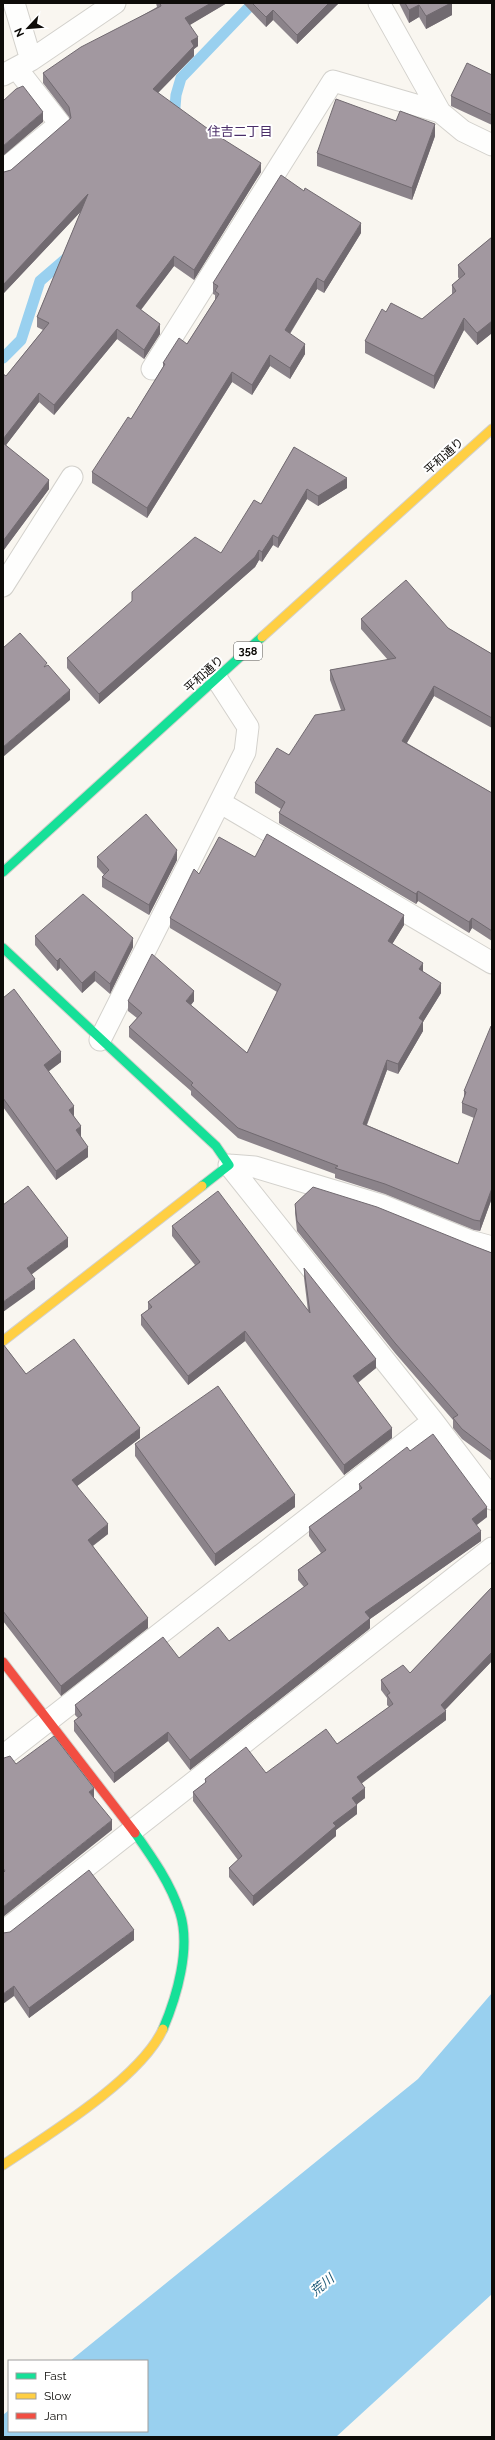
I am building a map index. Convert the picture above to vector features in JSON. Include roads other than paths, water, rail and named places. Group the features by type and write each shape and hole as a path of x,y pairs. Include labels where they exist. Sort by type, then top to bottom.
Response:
{"main road":[{"name":"平和通り","path":"3,872 492,429"},
{"path":"3,948 100,1040 216,1146 229,1165 3,1341"},
{"path":"3,1662 134,1830 161,1873 181,1914 183,1959 170,2013 154,2044 122,2077 69,2121 3,2165"}],"lane":[{"path":"3,170 60,124 17,68 14,3"},
{"path":"17,68 115,3"},
{"path":"379,3 440,112 463,131 492,145"},
{"path":"152,370 333,81 440,112"},
{"path":"3,586 72,477"},
{"path":"100,1040 221,803 245,752 248,727 217,679"},
{"path":"221,803 492,963"},
{"path":"229,1165 255,1167 381,1205 470,1241 492,1247"},
{"path":"229,1165 433,1421 492,1500"},
{"path":"3,1756 50,1721 433,1421"},
{"path":"3,1932 492,1548"}],"water":[{"name":"荒川","path":"492,1993 492,2294 336,2437 3,2437 3,2415 8,2411 8,2432 148,2432 148,2360 71,2360 418,2079"}],"waterway":[{"path":"174,119 176,95 181,78 253,3"},
{"path":"3,358 21,340 40,281 69,256"}],"district":[{"name":"住吉二丁目","path":"240,131"}]}
